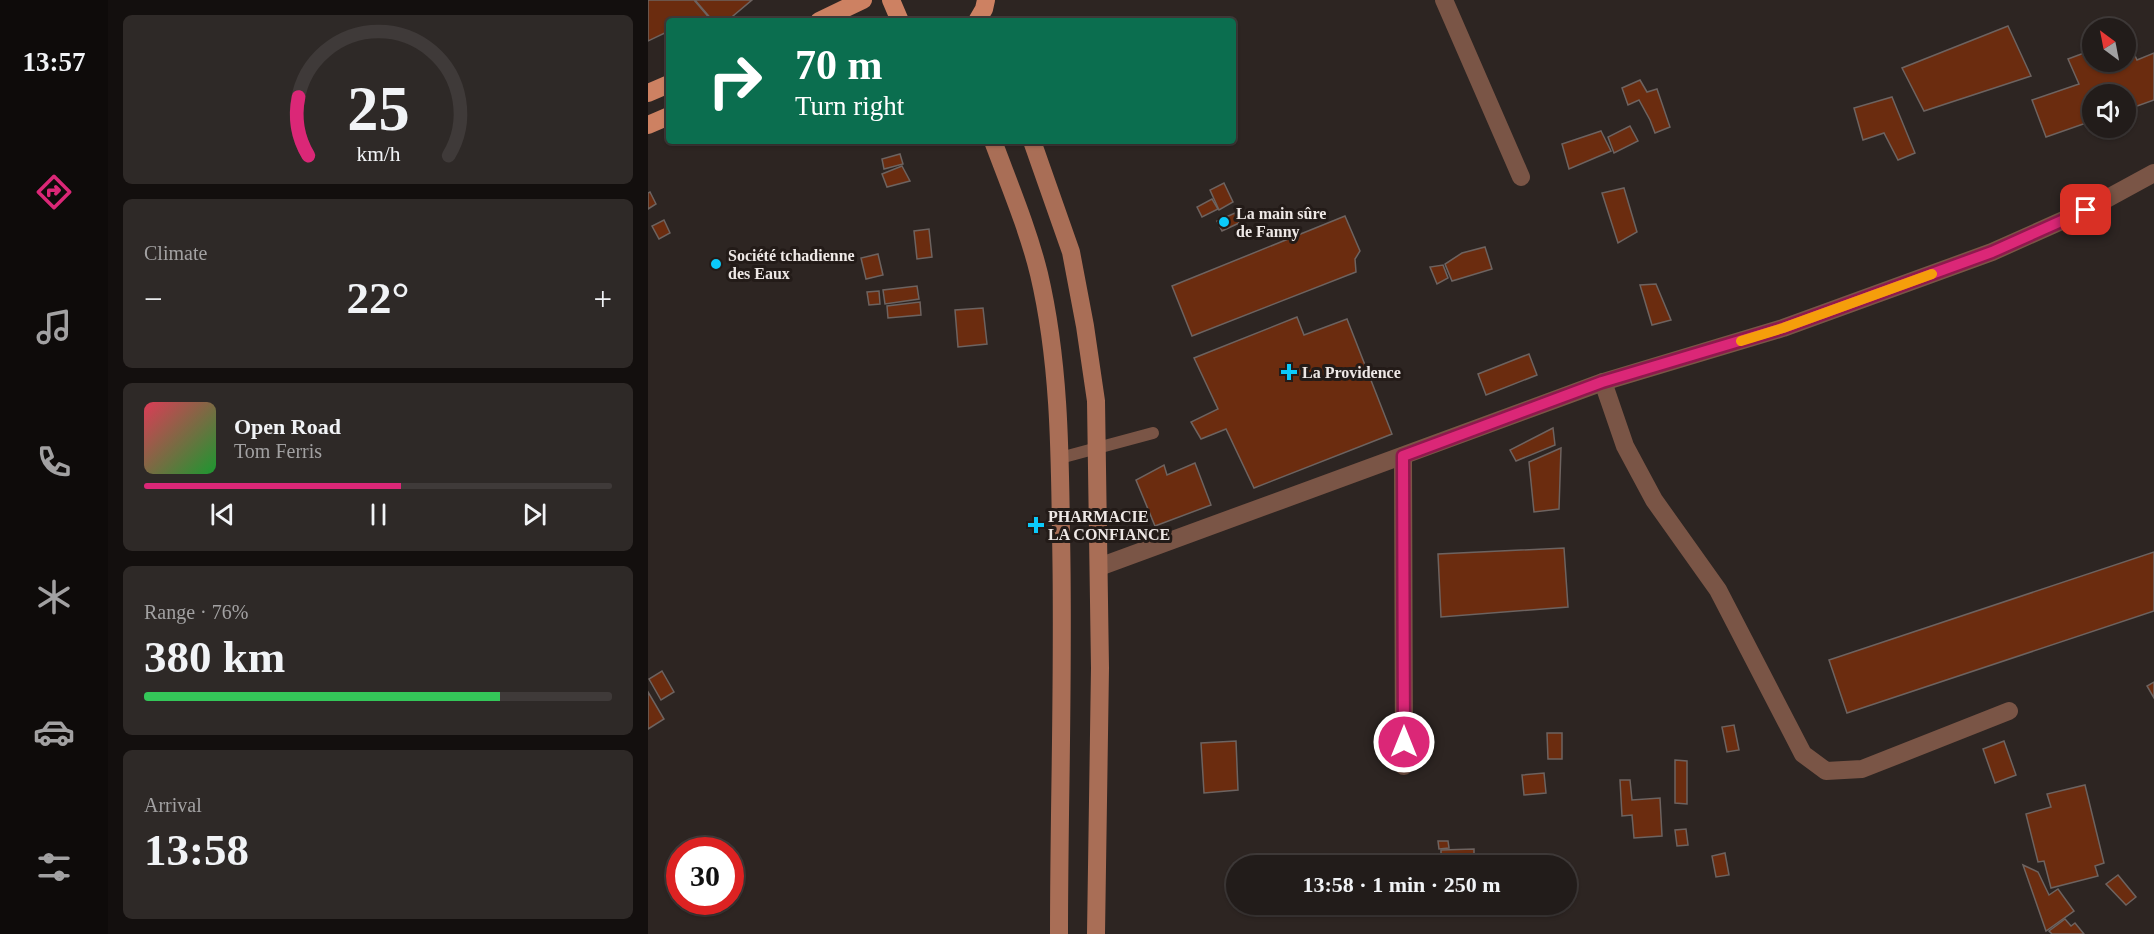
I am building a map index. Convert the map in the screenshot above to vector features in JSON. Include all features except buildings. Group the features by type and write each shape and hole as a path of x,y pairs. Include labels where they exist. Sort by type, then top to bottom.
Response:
{"main road":[{"path":"825,18 863,0"},
{"path":"891,0 899,18"},
{"path":"980,18 986,0"},
{"path":"648,93 666,85"},
{"path":"648,125 666,117"}],"street":[{"path":"1444,0 1521,177"},
{"path":"994,144 1038,273 1053,359 1060,458 1062,697 1059,934"},
{"path":"1033,144 1071,252 1096,401 1100,668 1095,934"},
{"path":"1099,567 1602,382 1783,328 1992,252 2086,210 2154,173"},
{"path":"1602,382 1625,446 1654,500 1718,590 1803,754 1826,771 1862,769 2010,711"},
{"path":"1403,456 1404,766"}],"lane":[{"path":"1060,458 1153,433"}],"slow traffic":[{"path":"1741,341 1932,274"}],"place":[{"name":"La main sûre de Fanny","path":"1224,222"},
{"name":"Société tchadienne des Eaux","path":"716,264"},
{"name":"La Providence","path":"1289,372"},
{"name":"PHARMACIE LA CONFIANCE","path":"1036,525"}],"route":[{"path":"1404,742 1403,456 1602,382 1783,328 1992,252 2086,210"}]}
